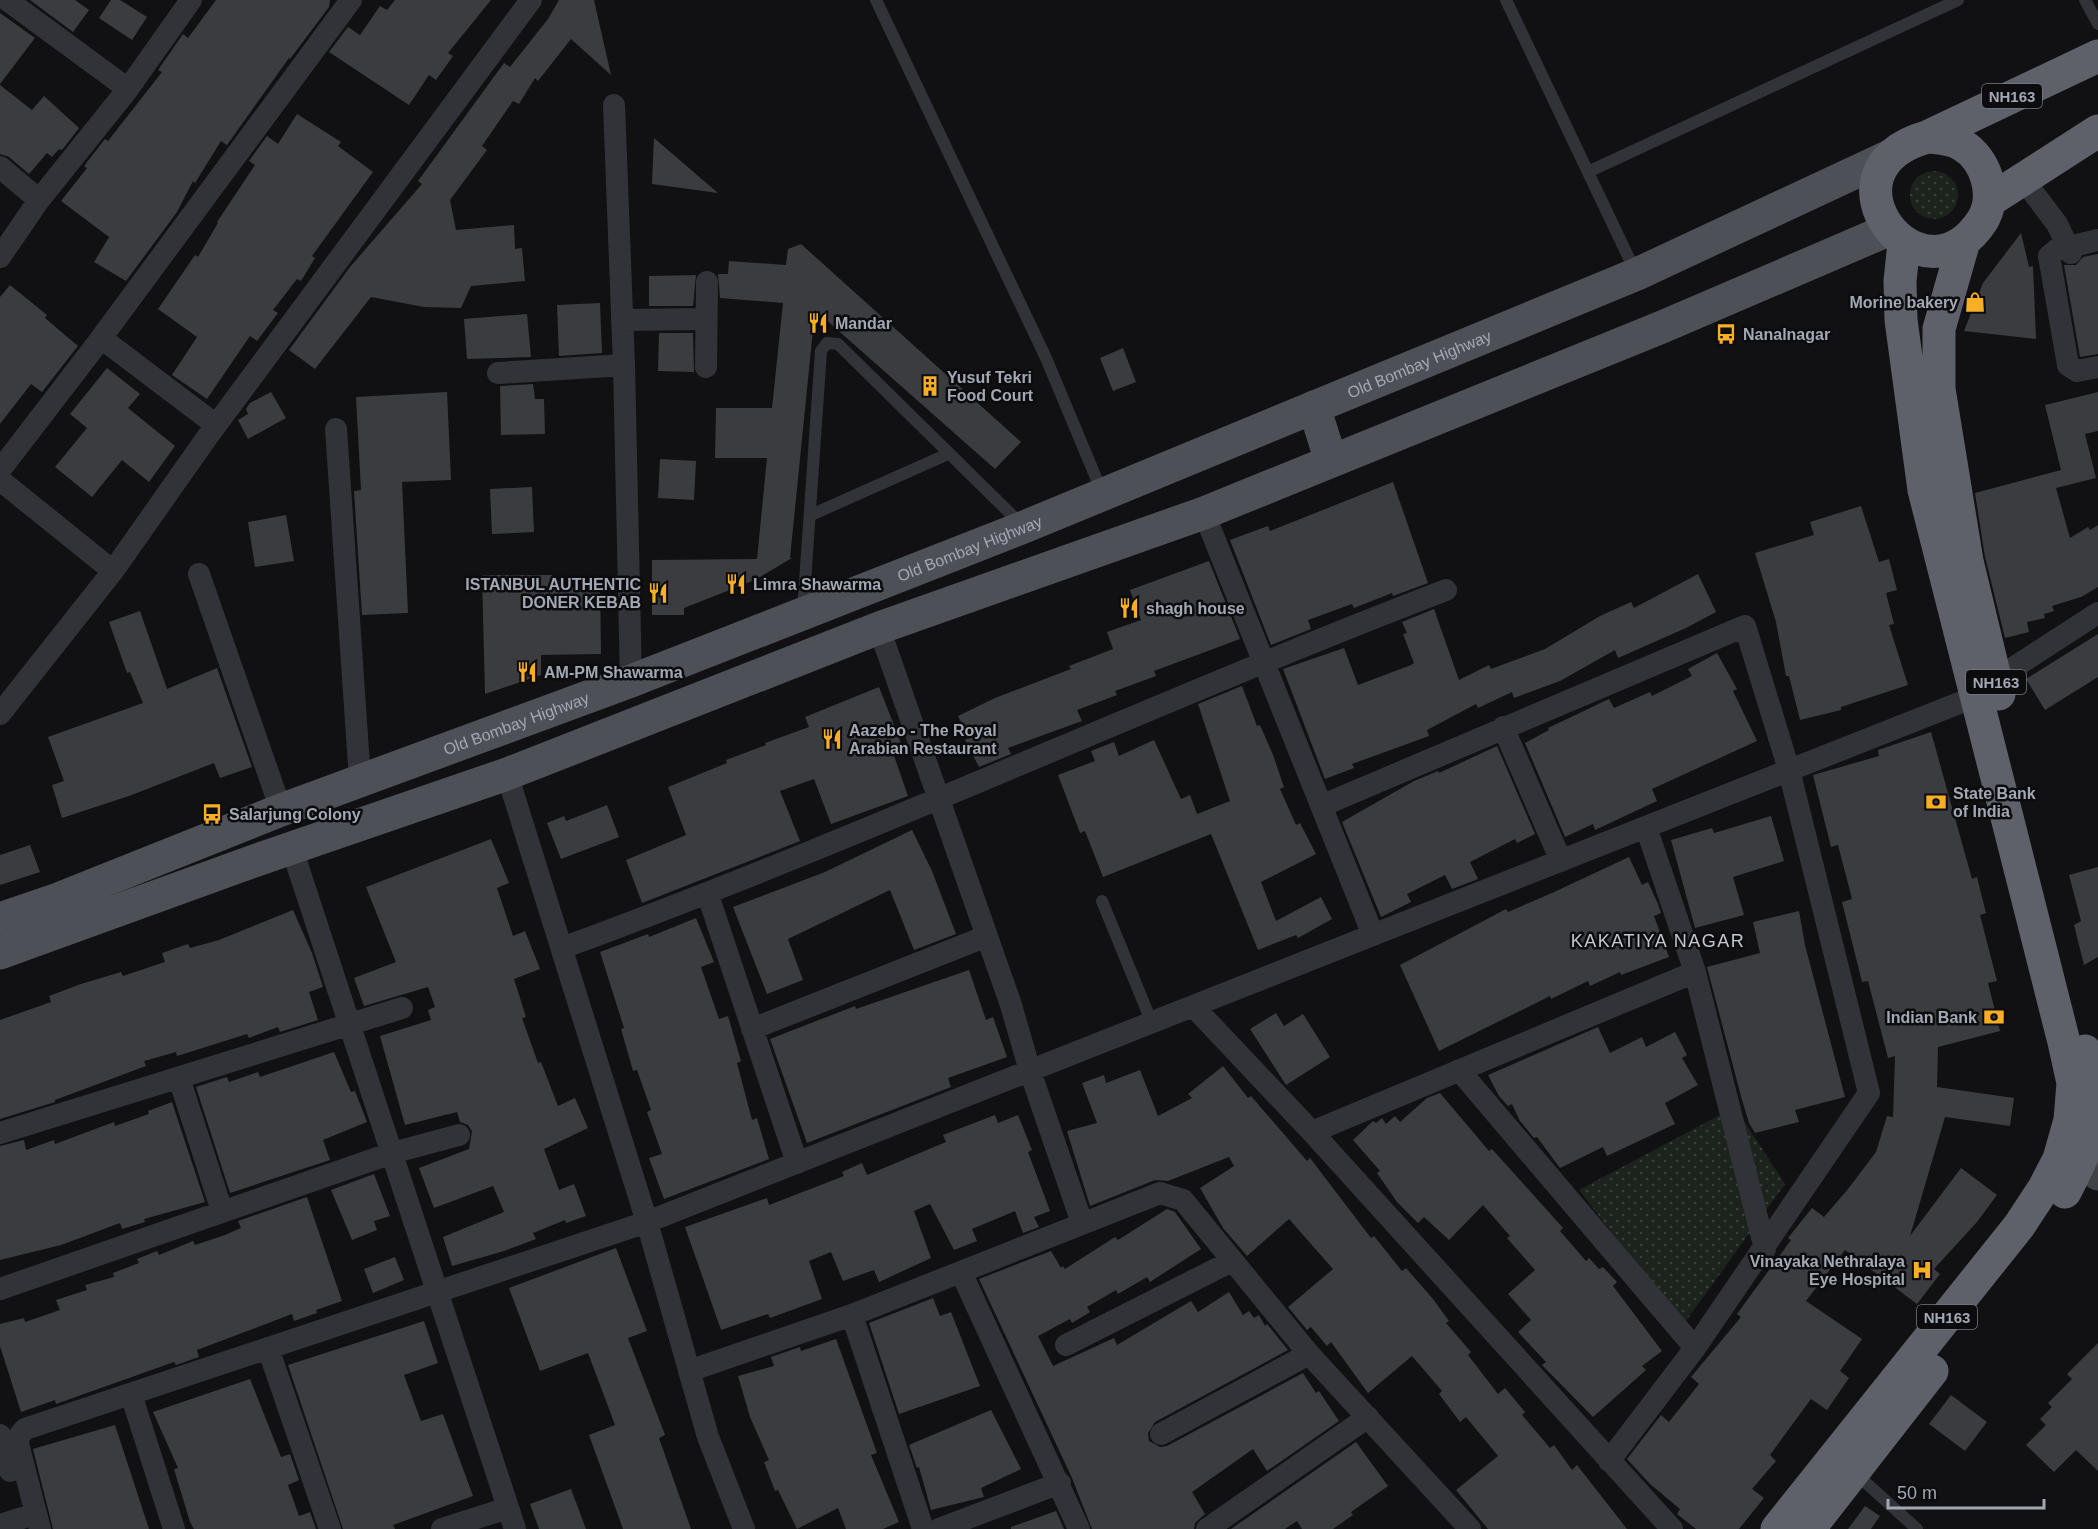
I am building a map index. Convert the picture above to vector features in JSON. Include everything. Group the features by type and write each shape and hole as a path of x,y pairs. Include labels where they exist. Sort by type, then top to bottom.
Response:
{"highway":[{"name":"NH163","path":"1809,1529 2061,1200 2090,1138 2094,1085 1986,688 1924,490 1901,321 1896,236 1877,208 1876,188 1880,172 1890,156 1908,143 1927,137 2098,56"},
{"path":"1927,137 1947,138 1962,145 1977,158 1985,171 1989,201 2098,131"},
{"name":"NH163","path":"1989,201 1983,220 1964,241 1940,329 1939,389 1986,688 2073,1083"},
{"path":"1896,236 1916,248 1935,250 1964,241"},
{"name":"NH163","path":"1777,1529 2019,1226 2059,1159 2090,1138"}],"main road":[{"name":"Old Bombay Highway","path":"0,919 58,899 280,810 631,681 1024,527 1637,274 1890,156"},
{"path":"0,953 507,774 879,628 1204,513 1662,327 1896,236"},
{"path":"1314,407 1331,461"}],"street":[{"path":"0,257 39,200 128,89 190,0"},
{"path":"0,470 101,338 351,0"},
{"path":"0,714 113,571 216,425 531,0"},
{"path":"21,4 128,89"},
{"path":"614,105 624,365 631,681"},
{"path":"0,168 39,200"},
{"path":"2023,179 2057,224 2070,250"},
{"path":"2098,240 2070,250 2052,251 2049,256 2068,365 2077,371 2098,367"},
{"path":"706,367 707,282"},
{"path":"622,320 706,319"},
{"path":"101,338 216,425"},
{"path":"498,373 624,365"},
{"path":"336,429 360,780"},
{"path":"0,480 113,571"},
{"path":"1204,513 1373,935"},
{"path":"199,574 280,810"},
{"path":"562,948 708,895 1263,662 1446,590"},
{"path":"29,1525 18,1444 19,1436 25,1429 647,1222 797,1163 1789,770 1986,688 2098,613"},
{"path":"1321,806 1744,626 1789,770 1869,1093 1765,1249 1695,1348 1609,1461"},
{"path":"879,628 987,936 1082,1223"},
{"path":"1503,728 1561,861"},
{"path":"507,774 647,1222 708,1437 744,1529"},
{"path":"1646,827 1695,972 1765,1249"},
{"path":"292,849 511,1518 442,1529"},
{"path":"708,895 797,1163"},
{"path":"752,1029 987,936"},
{"path":"1312,1132 1695,972"},
{"path":"1193,1006 1312,1132 1672,1529"},
{"path":"0,1133 402,1008"},
{"path":"1459,1070 1695,1348"},
{"path":"179,1078 222,1211"},
{"path":"2073,1083 2090,1138"},
{"path":"0,1289 392,1153 459,1136"},
{"path":"689,1371 852,1314 1160,1192 1183,1200 1309,1354 1470,1529"},
{"path":"1066,1345 1232,1262"},
{"path":"961,1272 1060,1483 1079,1529"},
{"path":"852,1314 923,1529"},
{"path":"268,1348 330,1529"},
{"path":"1161,1434 1309,1354"},
{"path":"131,1394 174,1529"},
{"path":"1207,1529 1368,1417"},
{"path":"0,1435 29,1525"},
{"path":"939,1529 1060,1483"},
{"path":"0,1525 29,1525"}],"lane":[{"path":"876,0 1046,358 1103,494"},
{"path":"1506,0 1590,171 1637,274"},
{"path":"1590,171 1958,0"},
{"path":"2085,0 2098,24"},
{"path":"803,612 821,351 827,343 838,344 1024,527"},
{"path":"811,515 948,454"},
{"path":"1102,902 1152,1023"},
{"path":"1854,1473 1917,1529"}],"shaded area":[{"path":"1934,171 1951,178 1958,195 1951,212 1934,219 1917,212 1910,195 1917,178"},
{"path":"1735,1107 1785,1184 1683,1325 1579,1190"}],"building":[{"path":"30,0 75,0 89,10 73,32"},
{"path":"111,0 120,0 147,17 132,40 99,18"},
{"path":"216,0 330,0 329,7 289,58 227,145 221,141 195,183 193,181 177,212 126,281 94,262 109,237 61,201 87,168 84,166 105,139 108,141 162,72 158,70 183,34 188,38"},
{"path":"395,0 491,0 448,53 453,56 436,80 429,75 409,105 329,52 348,27 360,35 380,6 387,10"},
{"path":"559,0 594,0 611,75 571,39 538,81 535,78 519,104 513,101 482,146 487,150 450,200 456,230 514,225 515,249 522,248 525,281 471,286 461,308 424,307 371,297 315,369 289,350 350,267 422,184 418,181 504,63 510,67 548,19"},
{"path":"0,13 35,38 0,84"},
{"path":"0,85 32,110 44,96 79,128 62,150 59,149 52,157 47,153 29,174 9,157 0,154"},
{"path":"297,114 341,142 338,146 373,172 312,256 315,258 301,281 297,279 273,310 278,313 257,341 250,336 207,399 172,375 197,337 158,309 195,255 198,257 217,222 255,165 249,161 267,136 278,144"},
{"path":"654,138 718,193 652,184"},
{"path":"2021,233 2029,267 2033,266 2036,339 1964,331 1983,283"},
{"name":"Yusuf Tekri Food Court","path":"801,244 1021,442 995,469 815,310 790,558 792,558 755,580 684,608 684,615 652,615 652,560 757,559 767,458 715,458 716,408 772,408 783,303 720,298 718,274 728,274 729,261 786,265 788,249"},
{"path":"2098,254 2098,354 2080,357 2064,265 2076,265 2083,257"},
{"path":"696,275 693,306 649,306 649,276"},
{"path":"10,285 47,315 45,318 78,346 42,392 31,384 0,424 0,297"},
{"path":"600,303 602,353 559,356 557,305"},
{"path":"527,314 531,357 467,359 464,319"},
{"path":"659,333 693,333 694,372 658,371"},
{"path":"1123,348 1136,382 1113,391 1100,358"},
{"path":"107,368 140,394 128,408 175,446 149,482 122,460 92,497 55,467 87,428 70,414"},
{"path":"533,384 535,399 544,399 545,434 501,435 500,386"},
{"path":"271,392 286,418 248,439 238,420 248,414 246,409 250,403"},
{"path":"447,392 451,480 402,482 408,613 362,615 354,491 361,490 356,397"},
{"path":"2098,392 2098,431 2085,434 2096,478 2056,488 2070,538 2088,527 2090,530 2098,525 2098,587 2081,597 2052,606 2054,611 2044,614 2045,618 2027,622 2029,632 2005,638 1985,557 1975,493 2061,470 2045,405"},
{"path":"660,459 696,461 694,500 658,498"},
{"path":"1393,482 1428,583 1393,596 1392,593 1354,608 1352,604 1308,620 1311,629 1271,645 1230,540 1268,526 1270,531"},
{"path":"532,487 534,532 492,534 490,489"},
{"path":"1861,506 1879,562 1889,559 1897,590 1886,593 1894,624 1889,625 1908,685 1841,707 1841,710 1800,720 1789,676 1786,676 1776,622 1755,553 1814,535 1810,522"},
{"path":"286,515 294,561 255,567 248,522"},
{"path":"1209,561 1240,639 1154,671 1156,676 1115,691 1117,695 1077,710 1082,721 1008,748 1011,754 979,767 965,740 969,738 958,716 995,698 1071,669 1069,666 1113,649 1107,632 1141,620 1130,590"},
{"path":"1698,574 1716,612 1618,658 1615,650 1560,681 1514,698 1512,692 1478,708 1476,704 1427,730 1429,736 1352,764 1354,768 1325,779 1283,669 1344,648 1358,685 1411,665 1414,663 1403,634 1407,633 1402,622 1434,609 1459,680 1489,665 1491,669 1545,649 1600,616 1631,602 1634,608"},
{"path":"482,575 552,575 552,580 600,579 601,654 541,655 541,675 485,694"},
{"path":"140,611 167,689 217,668 252,767 220,778 214,763 129,796 62,818 52,785 64,781 48,737 143,703 130,672 127,673 109,622"},
{"path":"2098,634 2098,677 2045,710 2026,679"},
{"path":"1717,653 1737,689 1733,691 1757,741 1652,789 1657,801 1595,830 1593,824 1565,837 1525,743 1549,730 1548,728 1609,699 1614,708 1650,692 1652,696 1692,676 1688,669"},
{"path":"1242,686 1257,726 1260,725 1273,755 1284,787 1280,789 1296,825 1300,823 1316,854 1261,882 1276,921 1321,897 1332,919 1298,938 1296,935 1258,950 1211,834 1103,877 1085,831 1080,833 1058,775 1095,761 1091,751 1114,742 1119,756 1154,740 1181,799 1190,795 1197,814 1230,801 1198,704"},
{"path":"879,687 901,743 891,747 908,796 831,824 814,779 780,791 800,841 642,903 626,860 686,835 668,787 727,763 726,760 766,745 765,743 809,727 805,717"},
{"path":"1931,732 1972,879 1977,877 1986,913 1980,915 1997,981 1988,983 2000,1031 1938,1047 1937,1087 2014,1098 2010,1126 1945,1117 1910,1236 1961,1168 1997,1195 1977,1222 1934,1269 1940,1274 1917,1304 1845,1250 1806,1301 1862,1339 1840,1371 1849,1378 1827,1410 1811,1399 1770,1455 1776,1461 1752,1489 1764,1498 1739,1529 1696,1529 1677,1514 1680,1509 1650,1484 1627,1459 1661,1415 1669,1422 1699,1384 1691,1377 1741,1317 1737,1314 1791,1240 1788,1238 1812,1208 1824,1217 1876,1152 1887,1116 1893,1117 1895,1056 1888,1058 1868,981 1862,982 1842,902 1852,899 1838,845 1831,847 1813,775 1879,756 1878,750"},
{"path":"1497,746 1535,834 1517,843 1515,839 1470,862 1478,879 1452,889 1445,875 1407,894 1411,902 1381,917 1342,822 1414,781 1438,771 1439,773"},
{"path":"607,805 619,837 561,859 547,823 564,816 566,821"},
{"path":"1771,816 1784,861 1733,877 1744,915 1695,928 1671,840 1712,828 1714,833"},
{"path":"912,830 932,871 956,934 914,950 890,890 788,939 803,980 767,994 733,907 825,872"},
{"path":"491,839 509,883 497,888 513,936 525,931 540,969 514,979 526,1017 522,1018 538,1063 541,1062 558,1106 575,1098 588,1128 544,1149 559,1190 574,1184 586,1216 566,1223 565,1220 533,1233 536,1239 504,1251 452,1266 443,1237 504,1212 493,1186 434,1208 419,1168 469,1149 472,1131 468,1125 460,1122 457,1112 405,1125 380,1036 431,1020 428,1010 435,1007 428,987 364,1006 354,978 396,962 366,887"},
{"path":"30,845 40,872 0,885 0,855"},
{"path":"1629,857 1642,885 1648,882 1658,904 1661,913 1654,916 1669,957 1621,975 1620,972 1590,986 1588,981 1551,999 1550,996 1439,1051 1400,965 1506,909 1508,912"},
{"path":"2098,867 2098,957 2084,965 2074,925 2081,921 2069,875"},
{"path":"293,910 312,953 323,987 309,992 318,1020 280,1032 278,1027 249,1038 247,1034 177,1056 176,1052 144,1061 146,1066 55,1100 55,1102 0,1119 0,1020 51,1002 49,996 81,984 121,972 123,976 165,962 162,953 188,944 190,948 219,940"},
{"path":"1799,911 1805,945 1845,1097 1795,1110 1799,1122 1755,1133 1749,1123 1742,1100 1707,967 1760,953 1753,922"},
{"path":"696,918 714,962 701,967 719,1019 728,1016 741,1061 737,1063 752,1120 757,1118 769,1159 664,1199 649,1158 662,1154 647,1112 651,1110 637,1070 633,1071 621,1029 624,1028 600,952 648,934 649,937"},
{"path":"969,970 986,1020 993,1017 1007,1057 948,1078 951,1087 807,1143 770,1039 855,1006 856,1009"},
{"path":"1276,1013 1284,1026 1303,1014 1330,1057 1286,1085 1250,1029"},
{"path":"1598,1027 1610,1053 1642,1037 1646,1047 1675,1032 1687,1055 1682,1058 1698,1085 1665,1103 1675,1124 1607,1156 1603,1147 1560,1168 1537,1137 1534,1138 1520,1121 1512,1104 1508,1106 1499,1096 1488,1075"},
{"path":"334,1052 351,1092 355,1091 367,1122 323,1140 330,1160 230,1193 196,1087 227,1077 229,1082 258,1072 260,1077"},
{"path":"1223,1066 1248,1098 1251,1096 1307,1161 1310,1158 1371,1238 1374,1236 1402,1271 1406,1268 1433,1299 1449,1321 1446,1323 1471,1352 1468,1355 1498,1394 1505,1388 1525,1412 1522,1415 1550,1448 1554,1445 1572,1470 1577,1465 1627,1529 1488,1529 1456,1490 1498,1456 1466,1417 1460,1422 1439,1394 1442,1391 1412,1356 1368,1393 1331,1342 1327,1346 1311,1327 1307,1330 1288,1307 1333,1269 1289,1219 1247,1256 1223,1228 1200,1188 1234,1166 1229,1157 1168,1181 1155,1180 1090,1206 1067,1131 1097,1123 1082,1083 1104,1075 1106,1083 1140,1070 1158,1116 1192,1098 1188,1094"},
{"path":"1440,1093 1489,1151 1492,1149 1563,1228 1560,1231 1586,1261 1589,1258 1599,1269 1603,1267 1617,1282 1613,1286 1662,1351 1642,1366 1646,1370 1593,1417 1542,1365 1546,1362 1518,1332 1531,1320 1508,1294 1535,1270 1507,1238 1510,1236 1483,1205 1449,1240 1424,1217 1418,1223 1397,1202 1377,1173 1380,1171 1353,1140 1373,1121 1376,1123 1382,1118 1386,1124 1395,1116 1400,1122 1427,1098"},
{"path":"172,1102 205,1202 144,1219 145,1222 122,1229 120,1223 61,1245 0,1260 0,1146 24,1140 26,1150 54,1140 55,1144 114,1122 115,1126 149,1114 148,1111"},
{"path":"995,1115 998,1123 1018,1115 1032,1150 1028,1152 1050,1211 1034,1217 1039,1227 1023,1233 1015,1211 972,1229 977,1241 954,1250 930,1204 914,1211 931,1258 879,1282 874,1270 843,1281 831,1252 809,1261 822,1299 770,1318 768,1314 721,1330 685,1227 767,1198 769,1205 844,1176 842,1172 862,1163 867,1175 946,1142 943,1135"},
{"path":"374,1174 390,1216 374,1221 377,1230 352,1240 331,1190"},
{"path":"307,1197 342,1301 294,1321 292,1314 197,1350 199,1357 176,1365 174,1362 56,1404 55,1400 21,1412 0,1346 0,1324 24,1318 25,1322 60,1310 56,1300 87,1290 85,1285 114,1277 113,1273 139,1263 137,1259 157,1251 159,1255 193,1241 195,1245 225,1235 241,1228 238,1221"},
{"path":"1167,1209 1175,1212 1201,1249 1150,1282 1147,1277 1118,1294 1116,1290 1087,1307 1090,1312 1072,1323 1070,1319 1038,1336 1053,1366 1114,1338 1117,1345 1191,1301 1198,1312 1229,1292 1243,1315 1249,1311 1254,1318 1259,1315 1265,1326 1267,1324 1288,1350 1155,1422 1148,1433 1149,1441 1160,1447 1167,1446 1303,1373 1316,1393 1319,1391 1339,1421 1267,1471 1253,1449 1192,1492 1205,1514 1195,1523 1194,1529 1092,1529 1072,1478 979,1279 1051,1251 1061,1268 1063,1266 1065,1269 1115,1237 1118,1240"},
{"path":"616,1248 647,1331 628,1338 665,1435 659,1438 691,1529 623,1529 589,1435 615,1425 588,1353 540,1371 509,1288"},
{"path":"395,1257 404,1280 373,1293 364,1269"},
{"path":"933,1298 940,1316 951,1312 980,1386 899,1414 869,1323"},
{"path":"424,1321 438,1363 404,1375 421,1421 443,1414 473,1496 393,1525 395,1529 343,1529 288,1365"},
{"path":"836,1339 877,1453 871,1455 899,1522 883,1529 846,1529 838,1508 797,1529 778,1490 775,1491 764,1462 769,1460 750,1417 738,1376 774,1366 771,1357 800,1347 801,1351"},
{"path":"2098,1343 2098,1471 2076,1450 2054,1472 2026,1445 2046,1425 2040,1419 2052,1407 2048,1403 2072,1379 2067,1374"},
{"path":"250,1379 281,1457 290,1454 299,1480 288,1485 299,1516 310,1512 316,1529 194,1529 190,1522 174,1469 178,1468 153,1412"},
{"path":"1951,1395 1987,1422 1965,1451 1929,1424"},
{"path":"991,1410 1021,1469 981,1488 984,1497 931,1510 919,1467 917,1468 909,1445"},
{"path":"115,1425 149,1529 53,1529 33,1449"},
{"path":"1356,1442 1388,1486 1351,1512 1353,1515 1333,1529 1302,1529 1297,1521 1285,1529 1231,1529"},
{"path":"571,1489 586,1529 539,1529 530,1504"},
{"path":"1865,1506 1880,1516 1871,1529 1848,1529"},
{"path":"1056,1511 1064,1529 1011,1529 1011,1527"}],"place":[{"name":"Morine bakery","path":"1975,302"},
{"name":"Mandar","path":"818,323"},
{"name":"Nanalnagar","path":"1726,334"},
{"name":"Yusuf Tekri Food Court","path":"930,386"},
{"name":"Limra Shawarma","path":"736,584"},
{"name":"ISTANBUL AUTHENTIC DONER KEBAB","path":"658,593"},
{"name":"shagh house","path":"1129,608"},
{"name":"AM-PM Shawarma","path":"527,672"},
{"name":"Aazebo - The Royal Arabian Restaurant","path":"832,739"},
{"name":"State Bank of India","path":"1936,802"},
{"name":"Salarjung Colony","path":"212,814"},
{"name":"Indian Bank","path":"1994,1017"},
{"name":"Vinayaka Nethralaya Eye Hospital","path":"1922,1270"}],"district":[{"name":"KAKATIYA NAGAR","path":"1658,941"}]}
